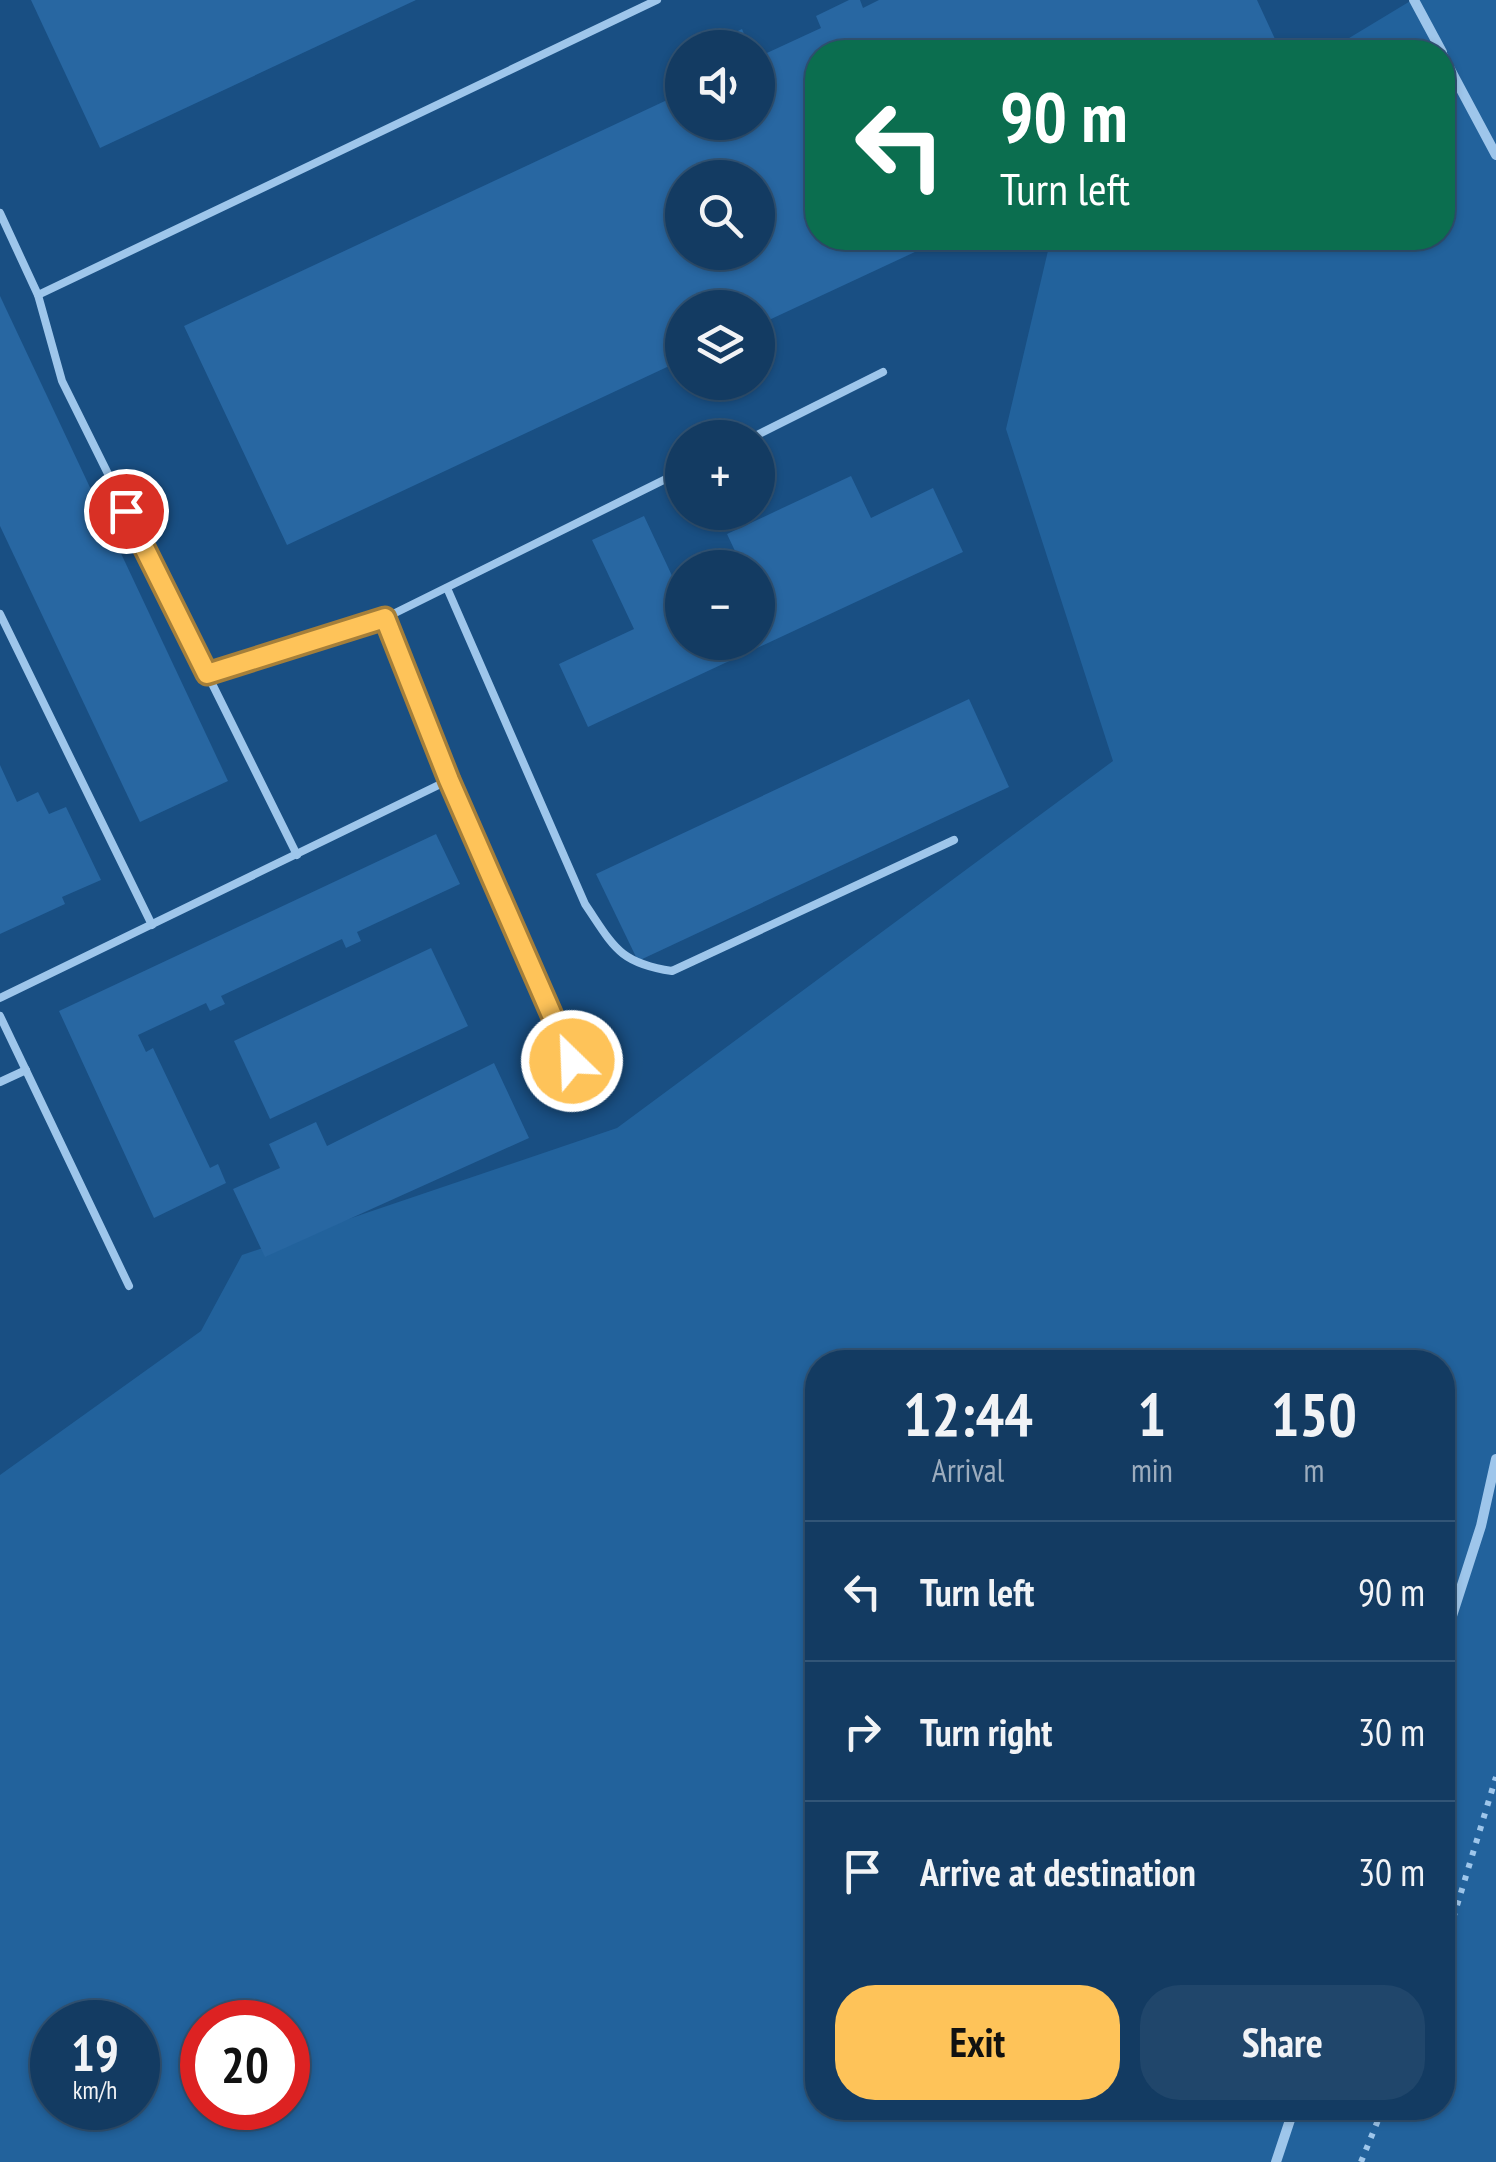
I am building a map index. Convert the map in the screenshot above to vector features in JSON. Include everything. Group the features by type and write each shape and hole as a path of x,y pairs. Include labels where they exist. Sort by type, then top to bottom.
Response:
{"street":[{"path":"1414,0 1435,40"},
{"path":"1455,78 1496,155"},
{"path":"1455,1607 1481,1526 1496,1458"},
{"path":"1276,2162 1290,2120"}],"lane":[{"path":"38,295 657,0"},
{"path":"1,219 38,295 62,381 297,855"},
{"path":"775,426 883,372"},
{"path":"207,674 385,618 665,479"},
{"path":"446,588 585,904 613,945 636,966 672,971 954,840"},
{"path":"0,614 152,924"},
{"path":"385,618 449,780 572,1061"},
{"path":"0,998 449,780"},
{"path":"0,1016 129,1286"},
{"path":"0,1082 26,1070"}],"path":[{"path":"1455,1912 1496,1776"},
{"path":"1361,2162 1378,2120"}],"shaded area":[{"path":"1412,0 1496,0 1496,2162 0,2162 0,1475 201,1331 242,1255 617,1128 1113,761 1006,429 1048,250 1455,250 1455,40 1346,40"}],"building":[{"path":"31,0 416,0 100,148"},
{"path":"849,0 860,0 863,8 879,0 1257,0 1275,40 805,40 805,250 919,250 775,317 775,290 665,290 665,368 287,545 184,326 665,101 665,140 775,140 775,49 821,28 816,16"},
{"path":"0,296 228,781 140,822 0,526"},
{"path":"851,476 871,518 933,488 963,552 775,640 775,550 735,550 727,534 736,530 775,530 775,512"},
{"path":"644,516 665,561 665,660 732,660 588,727 559,664 634,629 592,540"},
{"path":"969,699 1009,787 638,961 596,874"},
{"path":"0,765 17,802 38,792 49,814 66,807 101,880 62,897 65,904 0,934"},
{"path":"436,834 460,884 357,932 361,941 346,948 342,939 221,996 225,1004 210,1011 206,1003 138,1035 146,1052 153,1048 210,1168 218,1164 226,1183 154,1218 59,1011"},
{"path":"431,948 468,1026 270,1119 234,1041"},
{"path":"494,1063 529,1138 265,1257 233,1189 280,1168 269,1144 316,1122 327,1146"}],"route":[{"path":"126,511 207,674 385,618 449,780 572,1061"}]}
